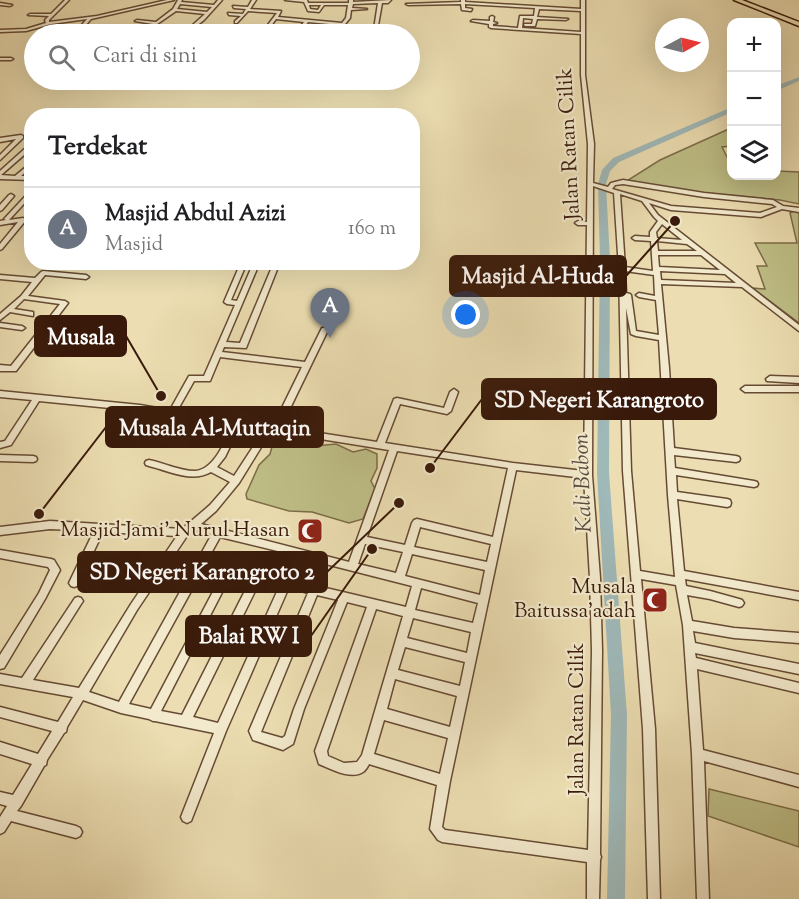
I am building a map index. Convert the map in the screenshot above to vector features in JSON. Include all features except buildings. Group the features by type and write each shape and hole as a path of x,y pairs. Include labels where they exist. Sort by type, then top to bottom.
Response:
{"highway":[{"path":"737,0 799,23"},
{"path":"742,0 799,23"}],"street":[{"path":"67,0 47,20 48,24 90,18 170,0"},
{"path":"104,15 111,0 144,0"},
{"path":"160,0 170,0"},
{"path":"197,24 220,0"},
{"path":"236,22 249,9 254,0"},
{"path":"287,0 323,4 389,0"},
{"path":"529,0 529,7"},
{"name":"Jalan Ratan Cilik","path":"583,0 584,75 593,185 585,224 588,475 597,651 593,899"},
{"path":"305,1 309,10"},
{"path":"463,1 463,9 471,10"},
{"path":"406,6 433,9 435,2 463,1 583,10"},
{"path":"137,21 157,23 175,10 179,2 215,6"},
{"path":"377,24 380,2"},
{"path":"0,4 10,5"},
{"path":"309,10 319,11 323,4"},
{"path":"350,4 365,9"},
{"path":"302,19 344,24 350,4"},
{"path":"234,7 280,12 271,24"},
{"path":"531,28 534,25 537,8"},
{"path":"175,10 207,13"},
{"path":"296,24 309,10"},
{"path":"229,14 244,15"},
{"path":"30,15 53,15"},
{"path":"519,29 521,16 566,19"},
{"path":"85,24 90,18"},
{"path":"275,18 324,19"},
{"path":"301,24 302,19"},
{"path":"473,21 491,26 583,33"},
{"path":"491,26 519,29"},
{"path":"0,31 24,31"},
{"path":"0,39 11,32"},
{"path":"0,58 9,53"},
{"path":"0,58 12,59"},
{"path":"0,140 8,137 22,138 0,158"},
{"path":"0,176 24,153"},
{"path":"16,178 24,170"},
{"path":"0,176 24,178"},
{"path":"608,188 613,184 623,182 704,195 773,202 781,207 799,210"},
{"path":"593,185 670,208 755,215 781,207"},
{"path":"619,192 624,269 627,471 649,729 654,899"},
{"path":"0,209 11,196"},
{"path":"643,199 662,220 799,329"},
{"path":"0,223 24,200"},
{"path":"6,219 23,220"},
{"path":"0,248 23,220"},
{"path":"662,220 653,232 672,495 688,625 698,754 703,899"},
{"path":"635,238 689,242"},
{"path":"655,253 703,253"},
{"path":"624,269 743,285"},
{"path":"624,269 633,332 662,338"},
{"path":"238,303 227,302 241,270"},
{"path":"172,413 192,378 207,379 253,270"},
{"path":"221,344 243,346 274,270"},
{"path":"0,318 23,297 43,273 86,277"},
{"path":"656,274 728,273"},
{"path":"0,278 36,280"},
{"path":"639,295 658,298"},
{"path":"0,368 13,369 65,303 23,297"},
{"path":"8,310 31,314"},
{"path":"0,325 22,328"},
{"path":"0,827 134,607 183,533 194,526 236,481 273,428 324,330"},
{"path":"219,354 307,365"},
{"path":"770,379 799,380"},
{"path":"745,389 799,389"},
{"path":"380,445 397,401 447,411 454,392"},
{"path":"0,394 238,422 394,448 588,475"},
{"path":"0,445 8,443 37,398"},
{"path":"149,463 196,475 210,468 238,422"},
{"path":"352,567 394,448"},
{"path":"670,451 736,459"},
{"path":"0,458 33,459"},
{"path":"513,466 444,781 436,829 442,836 595,856"},
{"path":"210,468 236,481"},
{"path":"671,471 754,484"},
{"path":"672,495 728,503"},
{"path":"399,579 417,523 496,542"},
{"path":"0,531 50,525 183,533"},
{"path":"194,526 217,534 484,600"},
{"path":"74,583 100,529"},
{"path":"121,708 217,534"},
{"path":"362,540 491,567"},
{"path":"0,554 51,563 55,570 42,596 0,664"},
{"path":"187,817 221,729 299,554"},
{"path":"203,559 314,590 477,629"},
{"path":"153,716 231,566"},
{"path":"185,722 259,573"},
{"path":"635,574 681,582 799,596"},
{"path":"681,582 710,595 739,603"},
{"path":"374,604 321,751 324,760 344,769 360,768 367,758 418,584"},
{"path":"314,590 255,733 257,736 286,743 345,597"},
{"path":"25,683 78,601"},
{"path":"688,625 734,633 799,638"},
{"path":"401,641 471,659"},
{"path":"689,647 799,669"},
{"path":"690,662 799,688"},
{"path":"392,673 463,692"},
{"path":"0,679 81,694 153,716 221,729"},
{"path":"0,712 62,728"},
{"path":"380,713 454,734"},
{"path":"0,748 42,761"},
{"path":"698,754 799,781"},
{"path":"367,758 444,781"},
{"path":"0,798 17,802"},
{"path":"9,815 76,832"}],"green space":[{"path":"727,130 727,146 722,147 727,157 727,180 781,180 781,171 799,172 799,204 625,182 660,160"},
{"path":"792,209 799,210 799,323 752,288 765,289 757,266 767,266 755,243 797,243 790,213"},
{"path":"280,438 302,439 315,446 336,444 353,452 366,449 377,454 377,468 371,481 375,489 363,519 349,523 312,512 289,511 247,499 246,494 259,465 270,454 273,443"},
{"path":"709,789 799,811 799,847 708,816"}],"waterway":[{"name":"Kali Babon","path":"781,87 799,79"},
{"name":"Kali Babon","path":"616,899 619,715 603,473 605,260 602,184 606,170 616,160 727,111"}],"place":[{"name":"Masjid Al-Huda","path":"675,221"},
{"name":"Masjid Abdul Azizi","path":"330,338"},
{"name":"Musala","path":"161,396"},
{"name":"SD Negeri Karangroto","path":"430,468"},
{"name":"SD Negeri Karangroto 2","path":"399,503"},
{"name":"Musala Al-Muttaqin","path":"39,514"},
{"name":"Masjid Jami' Nurul Hasan","path":"310,531"},
{"name":"Balai RW I","path":"372,549"},
{"name":"Musala Baitussa'adah","path":"655,600"}]}
